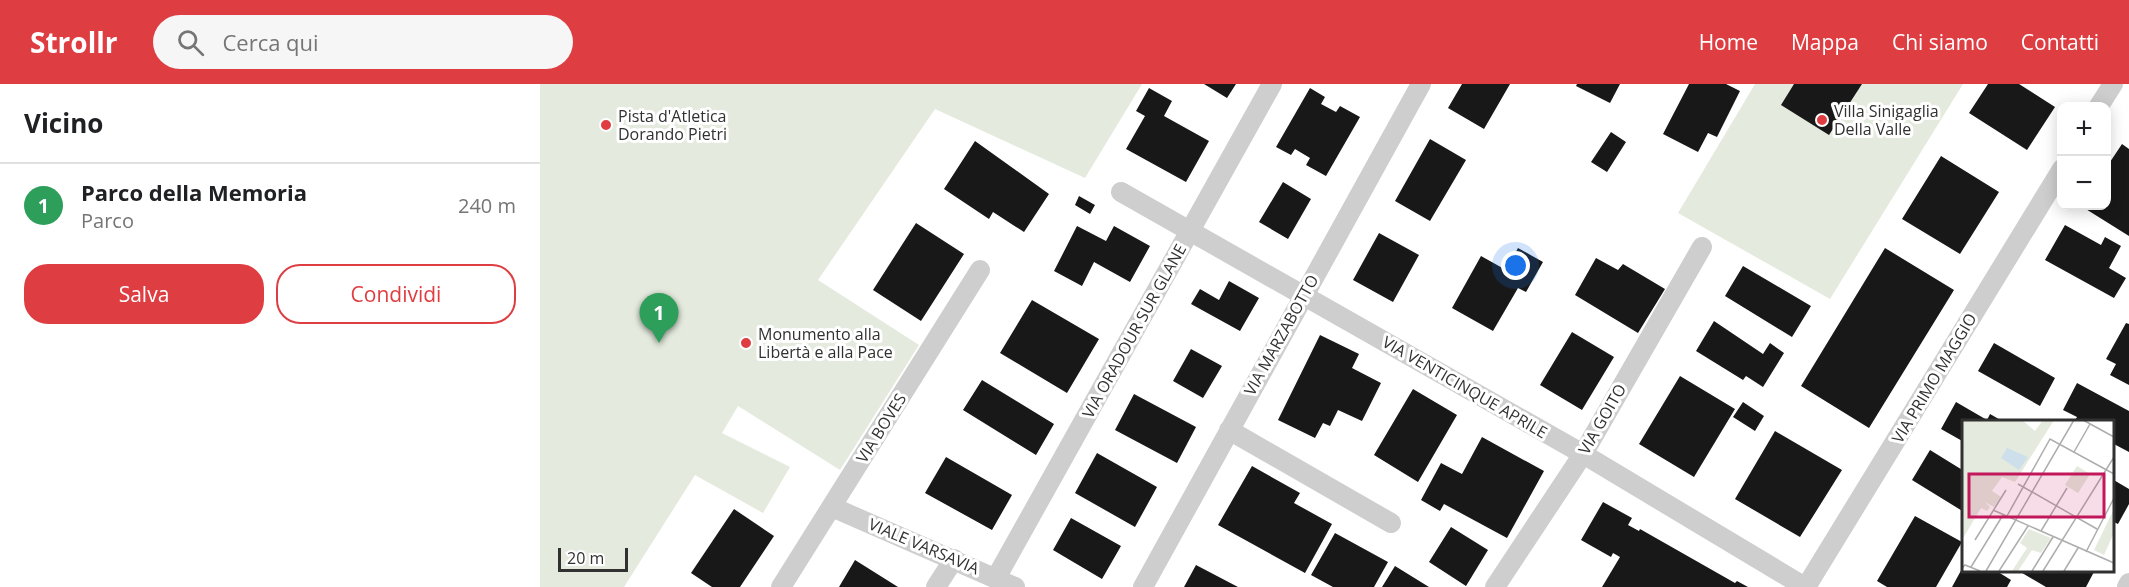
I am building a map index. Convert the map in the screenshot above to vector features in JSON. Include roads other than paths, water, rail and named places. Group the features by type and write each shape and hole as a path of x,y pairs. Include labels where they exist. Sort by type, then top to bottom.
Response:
{"street":[{"name":"VIA ORADOUR SUR GLANE","path":"996,578 1272,84"},
{"name":"VIA MARZABOTTO","path":"1143,587 1303,294 1422,84"},
{"path":"2102,102 2113,84"},
{"name":"VIA PRIMO MAGGIO","path":"1805,587 2057,176"},
{"name":"VIA VENTICINQUE APRILE","path":"1121,192 1583,454 1805,587"},
{"name":"VIA GOITO","path":"1495,587 1583,454 1702,247"},
{"name":"VIA BOVES","path":"781,587 980,270"},
{"path":"1229,430 1391,523"},
{"name":"VIALE VARSAVIA","path":"832,507 1015,587"},
{"path":"936,587 954,559"}],"place":[{"name":"Villa Sinigaglia Della Valle","path":"1822,120"},
{"name":"Pista d'Atletica Dorando Pietri","path":"606,125"},
{"name":"Parco della Memoria","path":"659,343"},
{"name":"Monumento alla Libertà e alla Pace","path":"746,343"}]}
